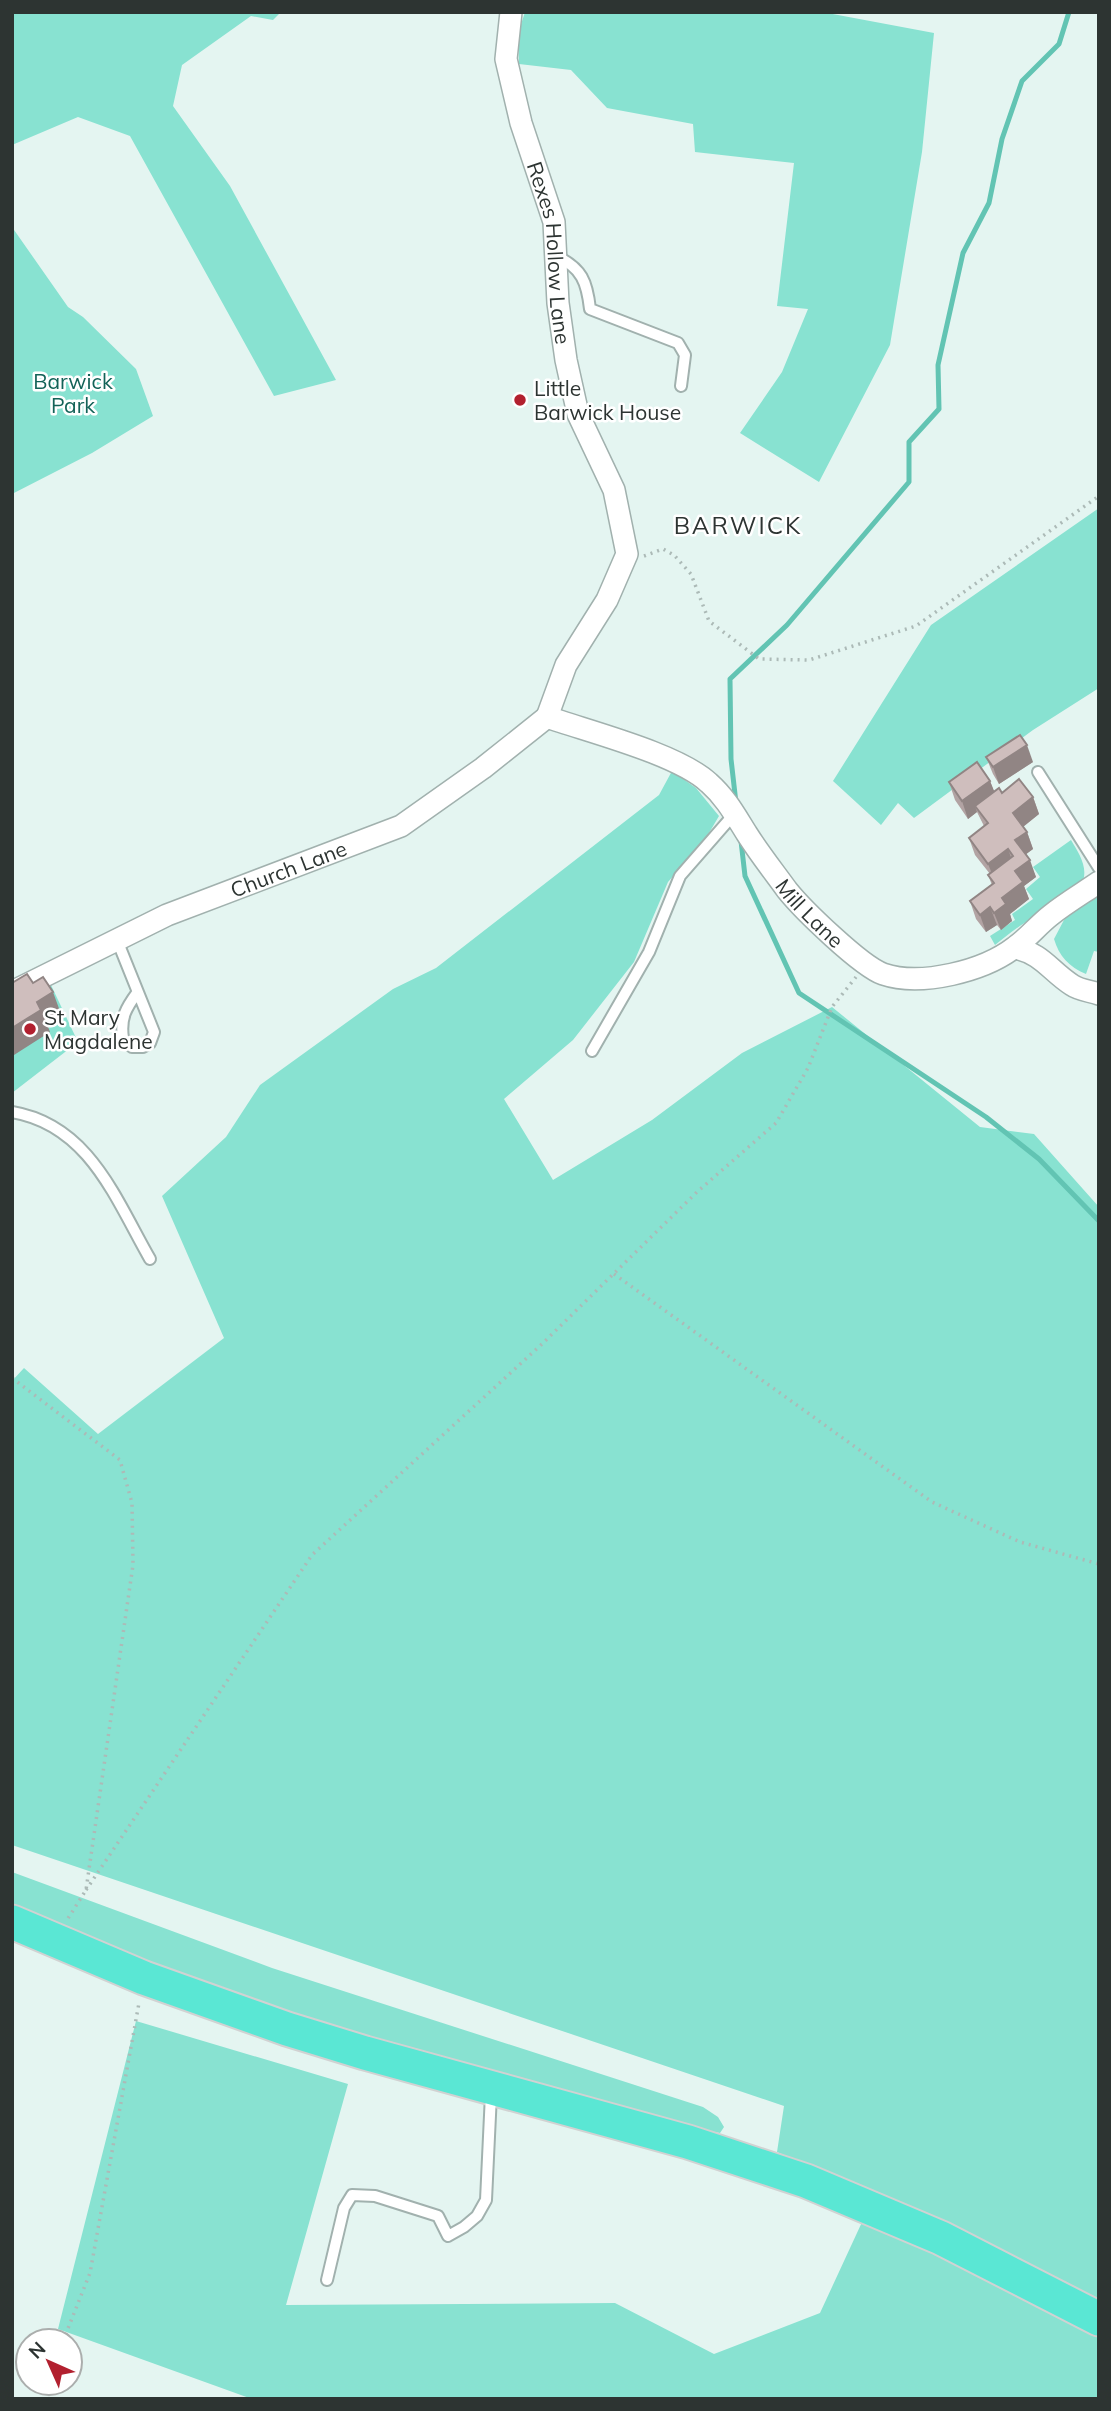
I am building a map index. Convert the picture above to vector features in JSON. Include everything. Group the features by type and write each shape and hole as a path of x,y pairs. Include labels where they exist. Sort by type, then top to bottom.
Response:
{"highway":[{"path":"12,1922 144,1978 287,2029 688,2142 806,2181 941,2238 1099,2319"}],"street":[{"name":"Rexes Hollow Lane","path":"511,12 506,59 521,122 554,222 558,303 566,360 578,414 614,489 627,554 607,600 566,665 547,717"},
{"name":"Mill Lane","path":"547,717 668,759 707,781 729,803 748,836 789,892 820,926 881,973 907,979 932,978 956,973 988,961 1014,948 1051,915 1099,882"},
{"name":"Church Lane","path":"12,992 167,915 401,826 483,768 547,717"},
{"path":"1014,948 1030,951 1074,986 1099,994"}],"lane":[{"path":"556,256 577,269 588,288 590,309 678,343 685,355 681,386"},
{"path":"1038,772 1099,868"},
{"path":"592,1051 649,952 680,876 735,813"},
{"path":"117,940 154,1032 150,1043 144,1047 132,1047 122,1038 124,1011 137,993"},
{"path":"12,1112 33,1116 74,1139 106,1182 150,1259"},
{"path":"327,2280 344,2208 352,2195 374,2196 438,2216 448,2236 477,2216 486,2200 492,2087"}],"path":[{"path":"623,564 663,549 674,555 691,573 709,621 759,659 809,660 916,626 1099,496"},
{"path":"54,1940 312,1556 542,1344 697,1192 776,1123 808,1068 832,1007 867,963"},
{"path":"614,1274 932,1502 1020,1542 1099,1564"},
{"path":"12,1378 120,1460 132,1503 133,1564 86,1890"},
{"path":"69,2327 90,2273 144,1978"}],"green space":[{"path":"12,12 281,12 273,20 251,16 182,65 173,106 230,186 336,380 274,396 130,136 78,117 12,145"},
{"path":"525,12 822,12 934,33 922,152 890,345 819,482 740,433 782,372 808,309 777,306 794,163 695,152 693,124 607,108 571,70 519,64 518,34"},
{"name":"Barwick Park","path":"12,227 68,307 83,317 136,369 153,416 92,453 12,494"},
{"path":"1099,508 1099,688 1033,730 914,818 898,803 881,825 833,781 931,625"},
{"path":"672,771 696,788 719,816 706,838 668,882 634,962 573,1040 504,1099 553,1180 652,1120 742,1053 832,1007 980,1127 1034,1134 1099,1207 1099,2399 252,2399 84,2338 84,2327 59,2327 136,2021 348,2084 286,2305 615,2303 714,2354 820,2313 875,2194 777,2152 784,2106 12,1845 12,1381 24,1368 98,1434 224,1338 162,1196 226,1137 260,1085 393,989 436,968 659,795"},
{"path":"1071,840 1082,859 1084,870 1083,881 1079,887 995,945 990,936 1015,920 1012,914 1033,899 1026,889 1040,877 1033,867"},
{"path":"1099,889 1099,952 1094,951 1086,974 1066,960 1054,939 1069,915 1067,910"},
{"path":"50,983 78,1042 12,1093 12,1001"},
{"path":"12,1872 272,1968 703,2107 718,2117 724,2127 720,2133 703,2130 403,2056 12,1913"}],"building":[{"path":"1020,735 1027,745 993,767 986,757"},
{"path":"977,762 990,781 962,801 949,782"},
{"path":"1019,779 1033,797 1013,813 1027,832 1015,840 1030,860 1015,871 1023,882 1002,898 1006,904 994,913 990,907 980,915 970,901 994,883 988,875 1013,856 1008,849 988,864 969,838 988,823 975,806 999,788 1002,793"},
{"path":"27,974 33,983 43,977 53,992 37,1002 41,1010 12,1028 12,983"}],"waterway":[{"path":"736,803 731,759 730,679 787,625 909,482 909,442 939,409 938,365 963,253 989,203 1002,139 1022,81 1059,44 1069,12"},
{"path":"741,841 745,876 799,993 986,1117 1039,1159 1099,1221"}],"place":[{"name":"Little Barwick House","path":"520,400"},
{"name":"St Mary Magdalene","path":"30,1029"}],"district":[{"name":"BARWICK","path":"738,525"}]}
